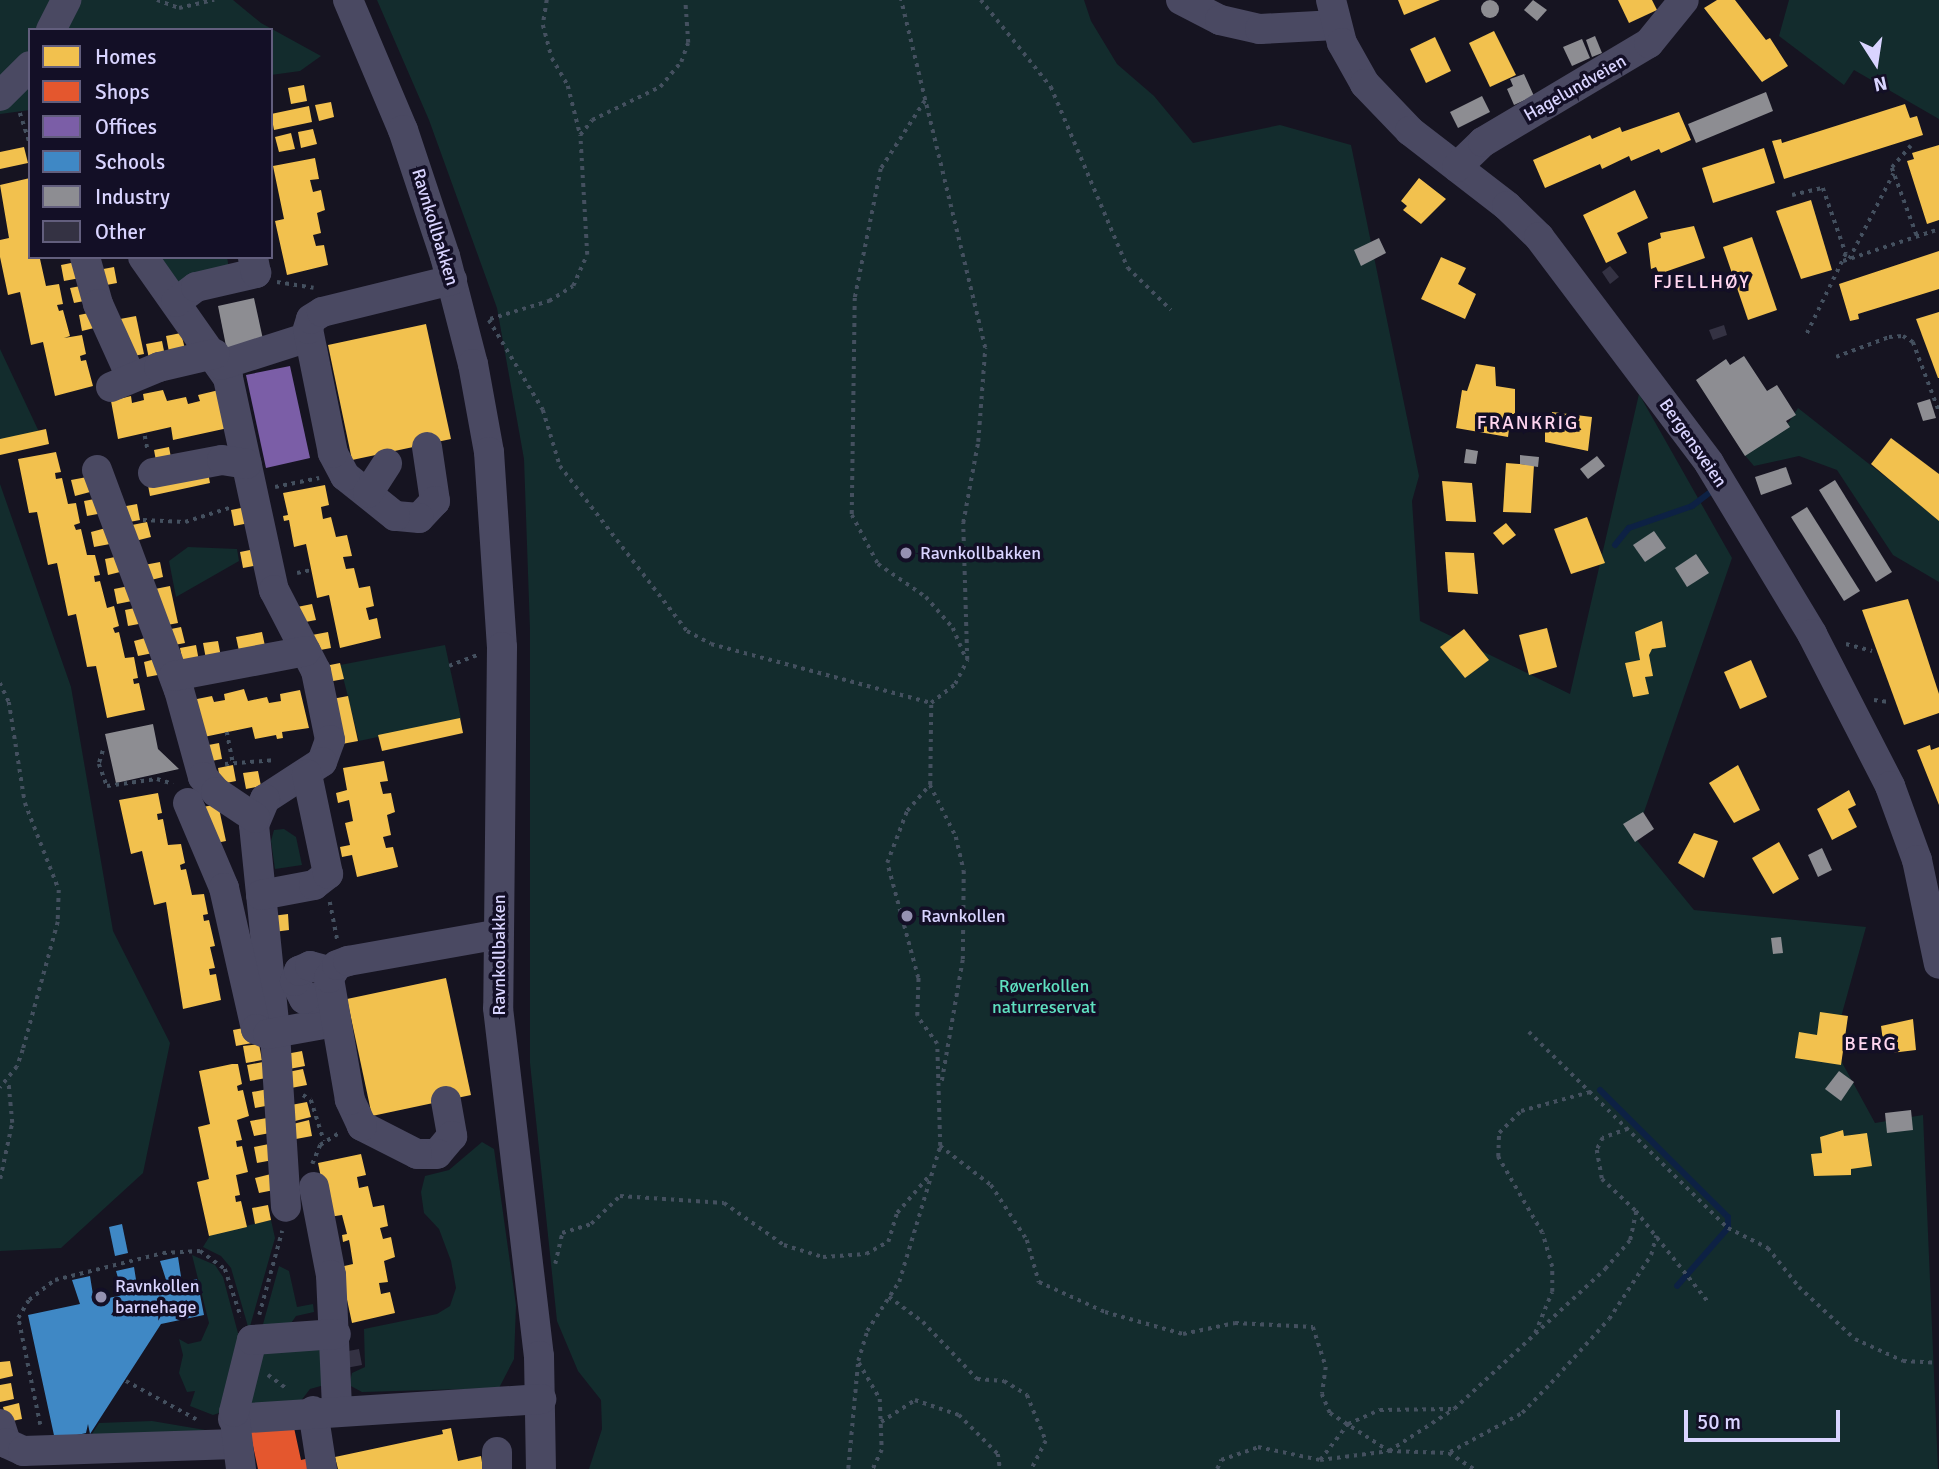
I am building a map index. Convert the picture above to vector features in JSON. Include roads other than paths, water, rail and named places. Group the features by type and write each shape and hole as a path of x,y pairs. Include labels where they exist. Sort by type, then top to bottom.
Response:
{"street":[{"path":"52,28 66,0"},
{"name":"Ravnkollbakken","path":"348,0 415,160 452,280 477,323 498,550 502,695 500,1042 541,1399 541,1469"},
{"path":"1181,0 1220,20 1260,29 1333,12"},
{"name":"Hagelundveien","path":"1457,167 1483,142 1649,43 1684,0"},
{"name":"Bergensveien","path":"1333,12 1365,84 1402,124 1522,219 1555,256 1686,429 1759,544 1831,669 1901,812 1920,870 1939,964"},
{"path":"11,103 28,70"},
{"path":"86,259 121,382 309,337"},
{"path":"144,259 218,359 250,478 274,590 316,671 330,740 326,758 307,774 269,796 255,818 275,1033 286,1207"},
{"path":"176,302 196,287 255,265"},
{"path":"427,447 435,495 425,515 401,518 341,471 331,404 309,337 311,319 328,310 452,280"},
{"path":"153,473 222,460 250,478"},
{"path":"368,493 387,464"},
{"path":"97,470 174,676 201,769 211,788 255,818"},
{"path":"174,676 306,650"},
{"path":"261,895 314,885 328,874 307,774"},
{"path":"188,803 224,888 255,1027 263,1034 275,1033 332,997 348,961 499,934"},
{"path":"332,997 351,1065 353,1110 362,1126 417,1154 437,1154 452,1136 446,1101"},
{"path":"314,1187 331,1275 336,1334 325,1410 322,1469"},
{"path":"237,1444 249,1350 336,1334"},
{"path":"0,1423 6,1443 23,1451 237,1444 325,1410 541,1399"}],"waterway":[{"path":"1615,545 1629,528 1692,506 1712,491"},
{"path":"1600,1090 1728,1217 1728,1228 1677,1286"}],"place":[{"name":"Ravnkollbakken","path":"906,553"},
{"name":"Ravnkollen","path":"907,916"},
{"name":"Ravnkollen barnehage","path":"101,1297"}],"district":[{"name":"FJELLHØY","path":"1702,283"},
{"name":"FRANKRIG","path":"1528,424"},
{"name":"BERG","path":"1871,1045"}],"park label":[{"name":"Røverkollen naturreservat","path":"1044,997"}]}
